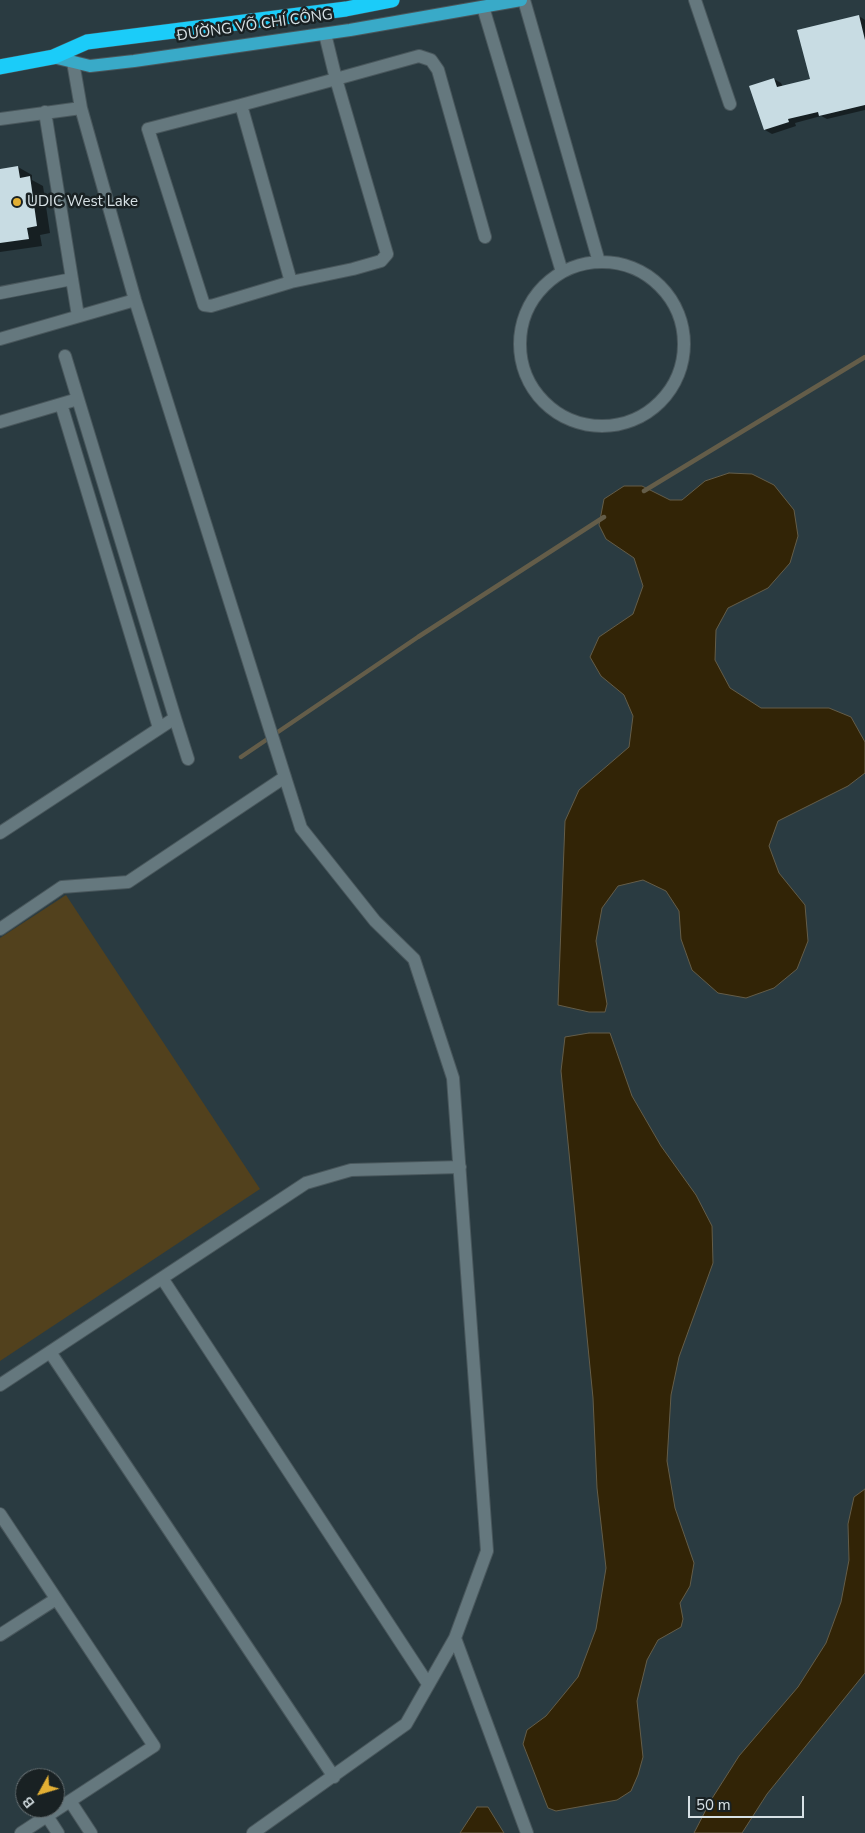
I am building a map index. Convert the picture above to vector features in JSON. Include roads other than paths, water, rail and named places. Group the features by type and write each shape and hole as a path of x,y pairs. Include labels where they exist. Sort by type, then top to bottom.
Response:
{"highway":[{"name":"ĐƯỜNG VÕ CHÍ CÔNG","path":"0,66 52,58 87,42 346,8 392,0"}],"main road":[{"name":"ĐƯỜNG VÕ CHÍ CÔNG","path":"52,58 90,66 125,62 325,34 522,0"}],"street":[{"path":"522,0 599,262"},
{"path":"695,0 730,104"},
{"path":"483,6 562,272"},
{"path":"325,34 336,79 387,254 381,261 291,282 211,306 204,305 148,129 241,105 336,79 419,56 431,60 438,70 485,237"},
{"path":"73,62 81,108 135,300 301,828 375,922 414,959 453,1078 487,1551 454,1638 406,1724 253,1833"},
{"path":"241,105 291,282"},
{"path":"0,119 81,108"},
{"path":"45,112 78,316"},
{"path":"599,262 630,266 653,279 671,299 682,322 684,349 679,374 666,397 646,414 620,425 592,427 565,419 542,402 526,379 519,351 521,322 533,297 553,277 562,272 578,264 599,262"},
{"path":"0,293 72,279"},
{"path":"0,339 135,300"},
{"path":"65,356 188,759"},
{"path":"0,422 78,399"},
{"path":"61,404 159,728"},
{"path":"112,571 129,566"},
{"path":"0,833 175,718"},
{"path":"0,929 62,887 128,882 285,777"},
{"path":"0,1385 306,1183 351,1170 460,1167"},
{"path":"162,1278 428,1684"},
{"path":"50,1352 334,1777"},
{"path":"0,1514 154,1746 65,1804"},
{"path":"0,1635 56,1599"},
{"path":"454,1638 527,1833"},
{"path":"70,1801 91,1833"},
{"path":"21,1833 44,1818"},
{"path":"48,1818 58,1833"}],"waterway":[{"path":"644,491 865,357"},
{"path":"241,757 418,637 604,517"}],"place":[{"name":"UDIC West Lake","path":"17,202"}]}
